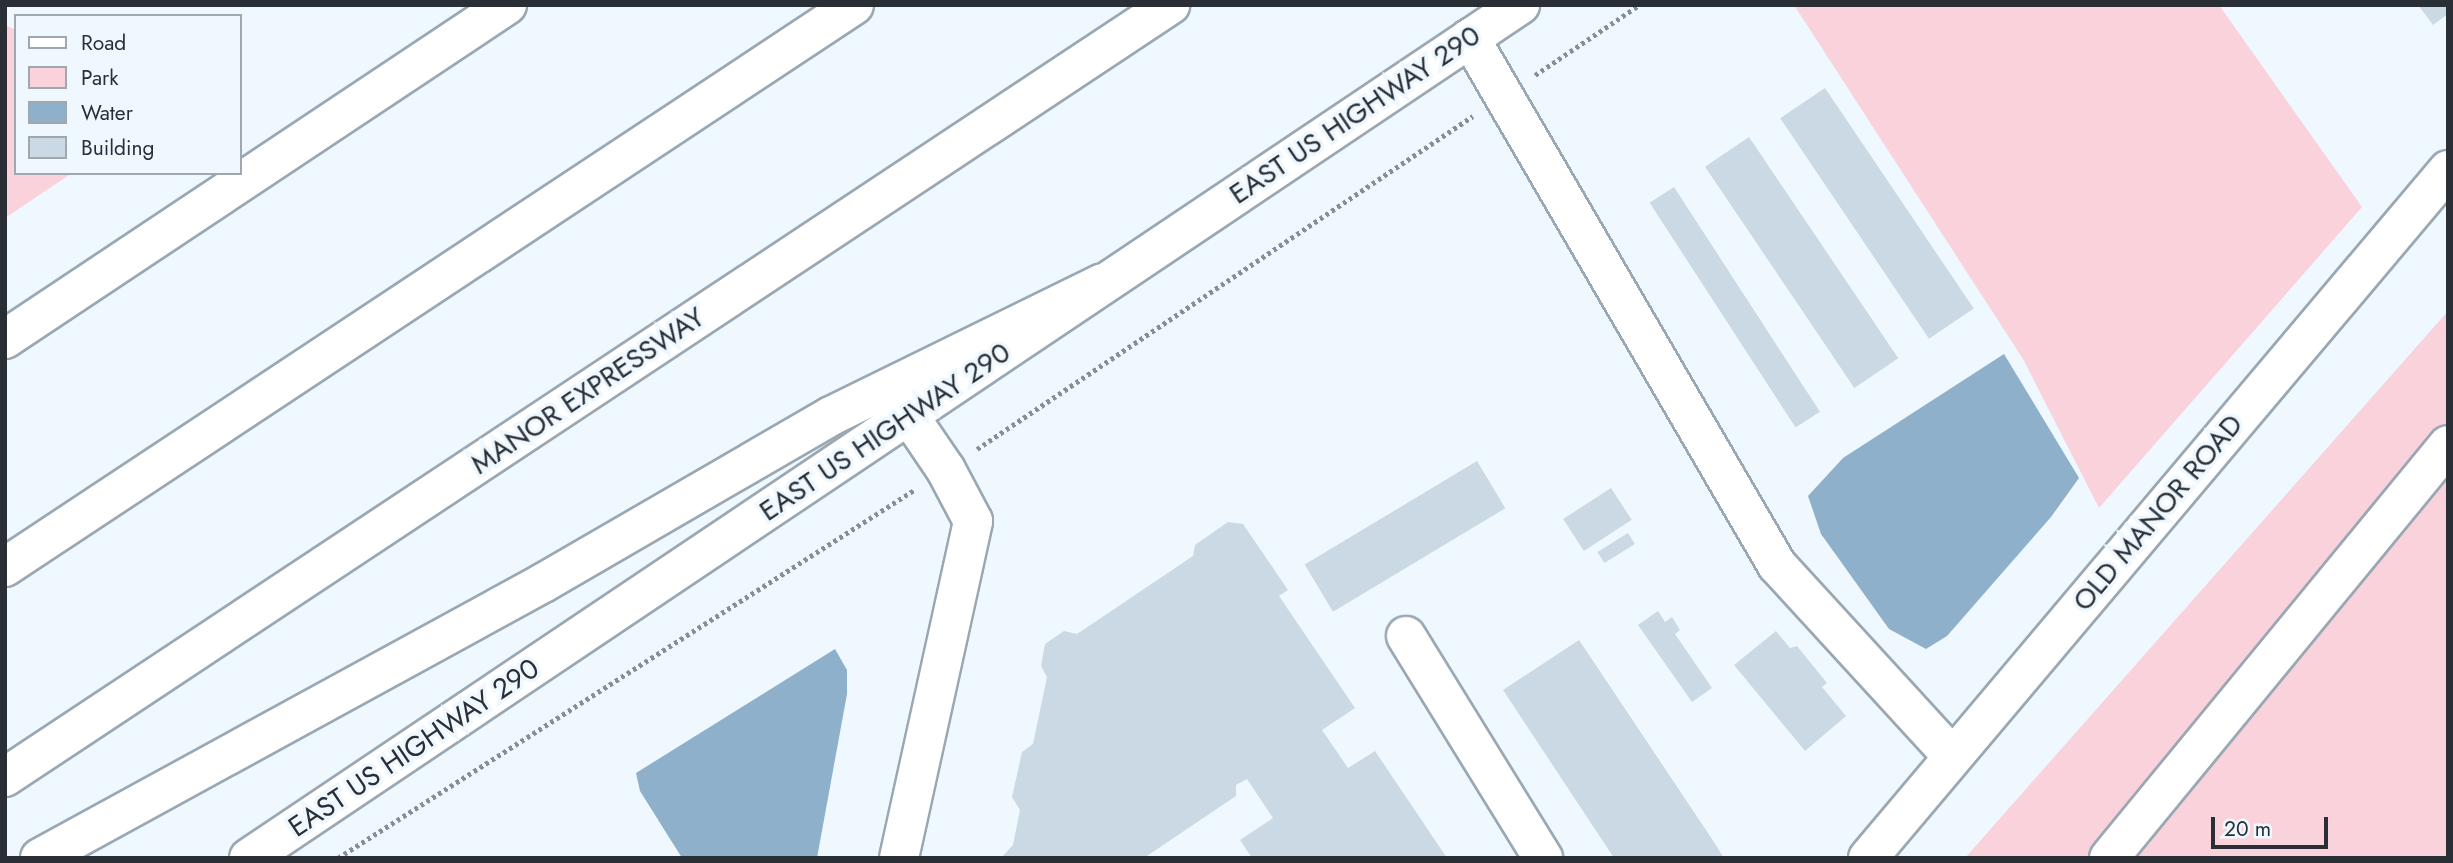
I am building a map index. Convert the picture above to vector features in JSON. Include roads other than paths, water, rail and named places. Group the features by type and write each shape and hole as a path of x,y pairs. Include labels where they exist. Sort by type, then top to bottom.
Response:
{"main road":[{"path":"5,339 508,5"},
{"path":"5,567 854,5"},
{"name":"MANOR EXPRESSWAY","path":"5,777 1170,5"},
{"name":"EAST US HIGHWAY 290","path":"249,858 910,417 1101,284 1520,5"},
{"path":"1470,38 1777,565 1952,756"},
{"name":"OLD MANOR ROAD","path":"1868,858 2448,170"},
{"path":"40,858 530,590 831,416 1101,284"},
{"path":"899,858 973,521 946,470 910,417"},
{"path":"2109,858 2448,445"},
{"path":"1406,636 1543,858"}],"water":[{"path":"2004,354 2079,478 2051,517 1947,636 1926,649 1889,629 1821,534 1808,496 1843,458"},
{"path":"835,649 847,670 847,694 817,858 682,858 640,791 636,773"}]}
